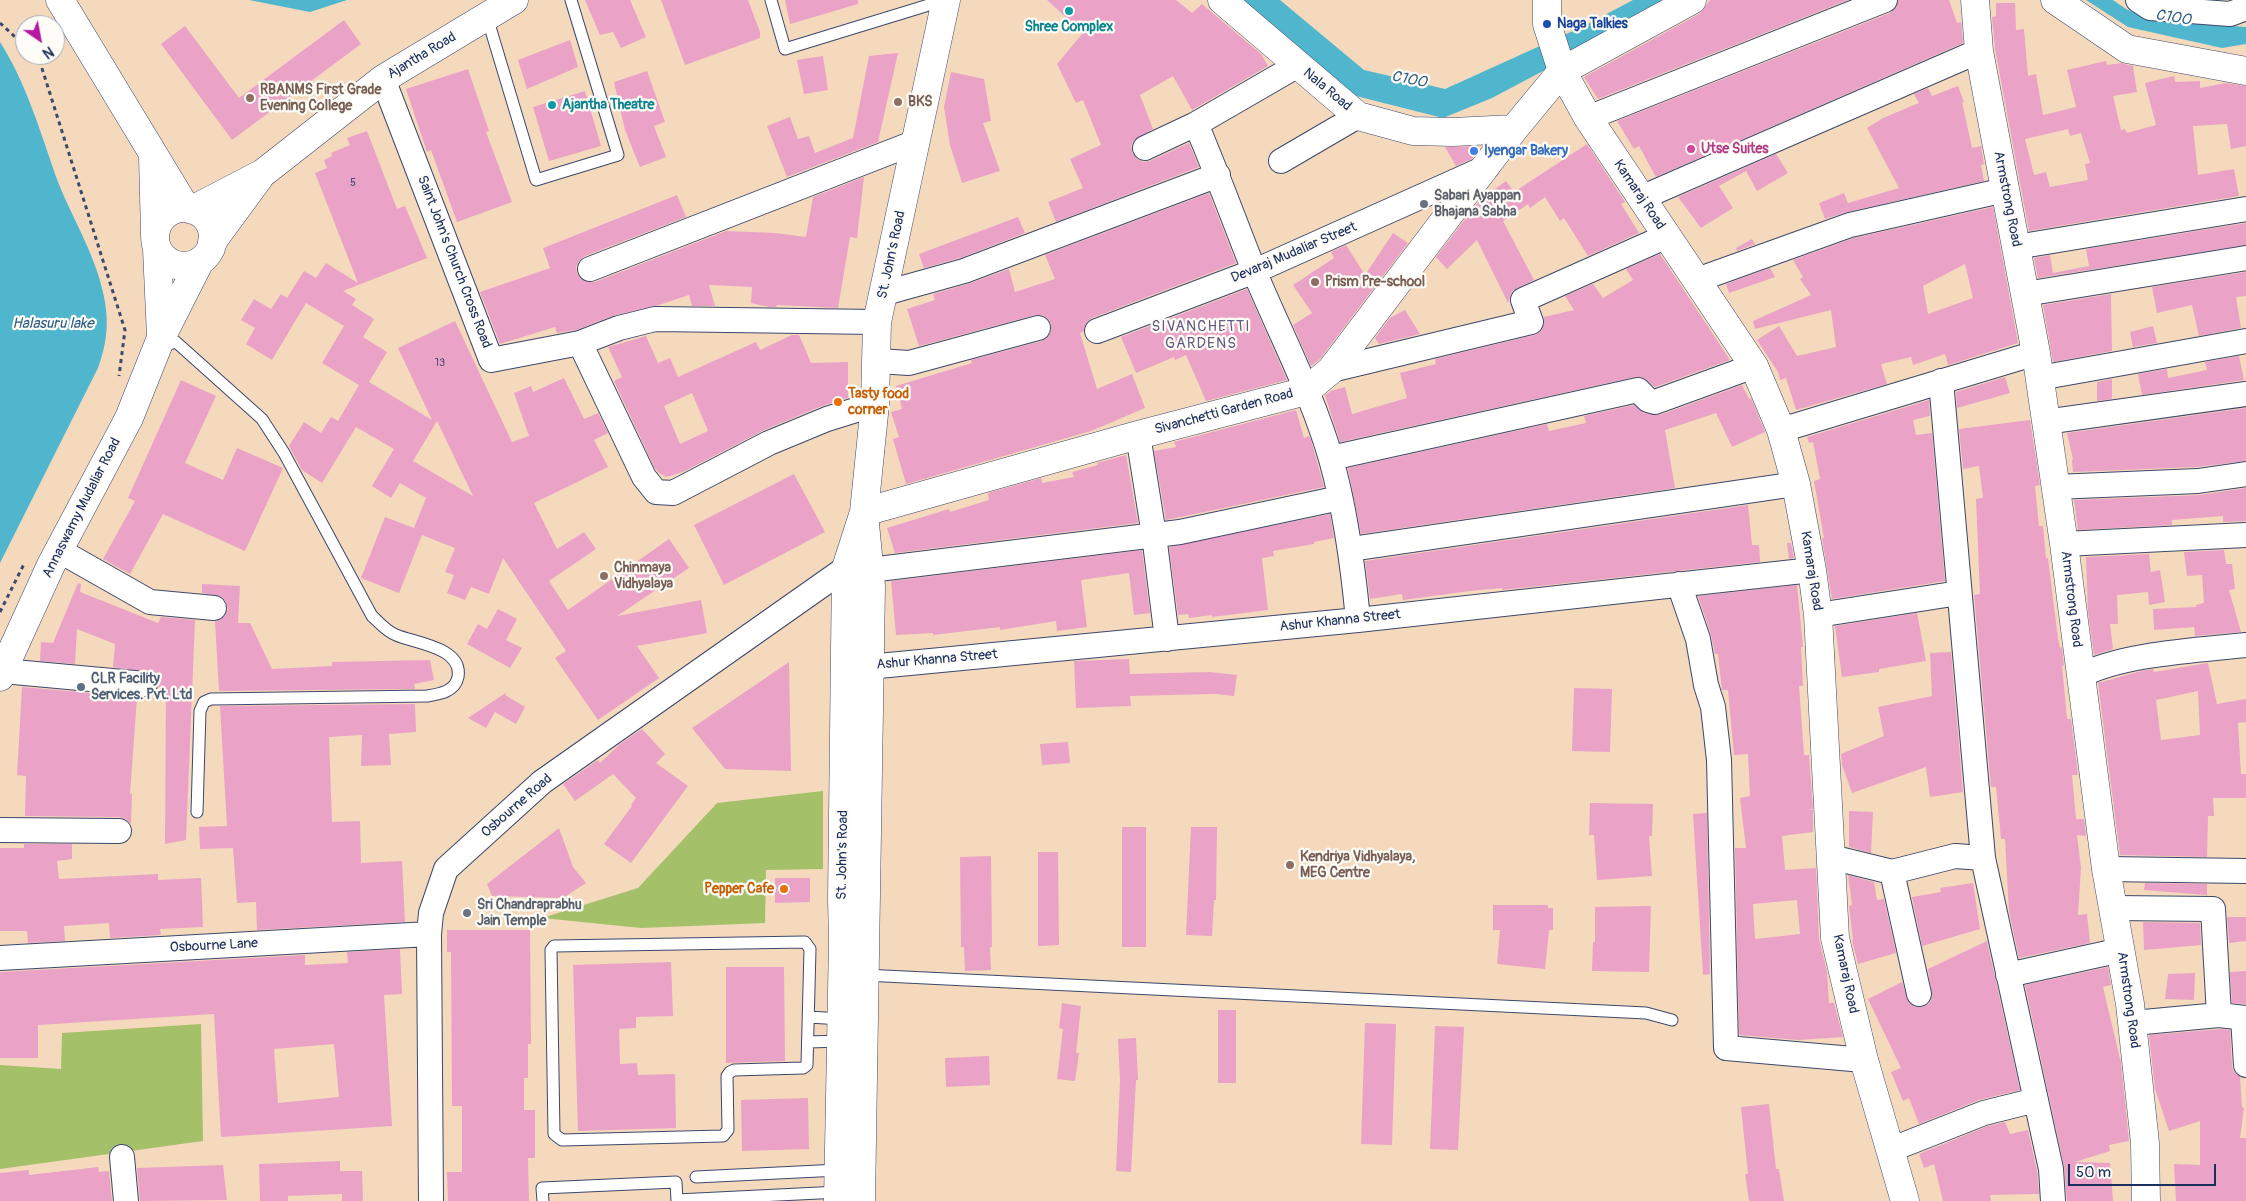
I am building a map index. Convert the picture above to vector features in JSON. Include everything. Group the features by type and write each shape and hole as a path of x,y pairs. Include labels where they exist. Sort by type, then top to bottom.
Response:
{"street":[{"path":"60,0 153,156 189,209 206,218 210,225 206,251 184,266 168,262 156,242 162,218 177,209 189,209 263,173"},
{"name":"Ajantha Road","path":"263,173 383,79 514,0"},
{"name":"St. John's Road","path":"844,1191 841,1030 864,512 876,404 878,322 946,0"},
{"name":"Kamaraj Road","path":"1547,0 1546,24 1562,71 1588,118 1754,366 1781,430 1796,484 1812,570 1818,616 1835,938 1864,1060 1905,1201"},
{"name":"Sivanchetti Garden Road","path":"864,512 1138,435 1306,391 1331,370 1514,129 1562,71 1692,0"},
{"path":"1588,118 1885,0"},
{"name":"Armstrong Road","path":"1974,0 1979,51 2037,366 2064,544 2106,869 2133,1023 2146,1143 2146,1201"},
{"path":"2055,0 2127,49 2246,70"},
{"path":"2138,0 2150,8 2230,14 2246,8"},
{"name":"Nala Road","path":"1237,1 1298,65 1358,116 1413,131 1453,132 1514,129"},
{"path":"1641,198 1979,51"},
{"path":"1145,148 1196,124 1298,65"},
{"name":"Saint John's Church Cross Road","path":"383,79 491,360 580,343 619,328 655,319 878,322"},
{"path":"1281,161 1358,116"},
{"path":"1196,124 1306,391 1331,458 1351,550 1358,620"},
{"path":"590,269 916,142"},
{"path":"153,156 159,342"},
{"name":"Devaraj Mudaliar Street","path":"1097,332 1255,271 1487,167"},
{"name":"Annaswamy Mudaliar Road","path":"2,674 51,565 129,418 159,342 206,251 263,173"},
{"path":"885,292 964,271 1218,175"},
{"path":"1697,280 1850,225 2005,190"},
{"path":"2016,247 2246,209"},
{"path":"1331,370 1532,322 1523,300 1667,236"},
{"path":"2025,294 2246,258"},
{"path":"878,360 909,363 1038,328"},
{"path":"1781,430 1941,381 2037,366 2246,341"},
{"path":"580,343 644,477 656,492 673,493 769,443 827,419 876,404"},
{"path":"1331,458 1638,390 1648,400 1655,402 1754,366"},
{"path":"1941,381 1983,858 2051,1169 2052,1201"},
{"path":"2045,422 2246,394"},
{"path":"1138,435 1154,535 1167,639"},
{"path":"2055,487 2198,481 2246,474"},
{"path":"1351,550 1796,484"},
{"path":"862,568 1180,532 1340,498"},
{"path":"2064,544 2246,535"},
{"path":"60,551 150,602 214,608"},
{"name":"St. John's Road","path":"844,1191 864,975 868,667 862,568"},
{"name":"Osbourne Road","path":"430,1201 428,934 431,913 446,869 542,782 862,568"},
{"name":"Ashur Khanna Street","path":"868,667 1358,620 1812,570"},
{"path":"1679,584 1698,639 1706,685 1713,707 1719,760 1726,1048 1864,1060"},
{"path":"1818,616 1959,593"},
{"path":"2081,676 2130,659 2246,645"},
{"path":"2,674 145,684"},
{"path":"0,830 119,831"},
{"path":"1830,861 1843,860 1892,872 1955,856 1983,858"},
{"path":"2106,869 2246,870"},
{"path":"1892,872 1920,994"},
{"path":"2113,908 2213,909 2219,1015"},
{"name":"Osbourne Lane","path":"0,958 428,934"},
{"path":"2008,975 2121,950"},
{"path":"2133,1023 2219,1015 2244,1018 2246,1065"},
{"path":"1890,1150 1984,1114 2036,1100"},
{"path":"122,1157 126,1201"}],"lane":[{"path":"487,18 536,180 618,155 571,0"},
{"path":"771,0 785,48 946,0"},
{"path":"159,342 176,342 262,418 284,453 372,616 385,629 397,636 435,647 449,656 456,666 458,677 447,692 427,696 211,699 204,702 200,711 198,812"},
{"path":"805,942 810,949 809,1042 808,1065 803,1068 734,1070 730,1072 727,1076 728,1130 723,1136 562,1140 554,1134 551,950 554,946 805,942"},
{"path":"864,975 1646,1013 1672,1020"},
{"path":"809,1017 841,1030"},
{"path":"809,1042 841,1030"},
{"path":"801,1172 802,1194"},
{"path":"696,1177 801,1172 844,1191"},
{"path":"543,1201 542,1188 676,1182 677,1200 844,1191"}],"path":[{"path":"0,22 15,36"},
{"path":"41,65 125,330 118,381"},
{"path":"0,612 26,559"}],"green space":[{"path":"823,791 823,869 766,870 765,923 641,928 542,918 638,888 717,803"},
{"path":"201,1024 203,1141 0,1169 0,1065 61,1069 62,1033"}],"water":[{"path":"249,0 347,0 310,12"},
{"path":"1243,0 1280,0 1364,70 1445,89 1584,26 1633,0 1677,0 1492,98 1443,118 1356,96"},
{"path":"2086,0 2113,0 2126,9 2151,20 2246,27 2246,44 2222,48 2128,27"},
{"name":"Halasuru lake","path":"0,42 26,92 58,182 97,271 105,302 107,328 105,344 98,368 0,563"}],"building":[{"path":"585,0 630,0 646,37 621,48 613,32 600,35"},
{"path":"661,0 748,0 760,32 760,38 685,65"},
{"path":"785,0 858,0 858,4 790,24"},
{"path":"1047,0 1176,0 1192,13 1202,4 1261,54 1268,66 1192,110 1173,76 1140,95 1153,129 1134,140 1131,146 1133,154 1137,159 1143,162 1150,161 1189,143 1199,167 1056,222 1048,202 1083,188 1070,159 1101,145 1083,100 1076,103 1057,64 1083,33"},
{"path":"1710,0 1848,0 1598,99 1584,77 1699,14"},
{"path":"1898,0 1949,0 1957,23 1961,22 1963,43 1656,177 1639,146 1634,149 1617,121 1890,13 1896,8"},
{"path":"1996,3 2015,3 2016,30 2024,29 2028,76 2036,74 2043,115 2076,107 2067,70 2106,61 2107,65 2121,63 2133,66 2137,92 2113,96 2121,130 2125,129 2127,133 2156,125 2145,83 2174,76 2175,82 2200,81 2200,88 2226,83 2246,86 2246,146 2231,149 2227,124 2193,126 2198,175 2234,169 2239,196 2029,231 1995,49 1992,17 1996,16","holes":["2068,129 2070,136 2081,133 2090,163 2085,164 2088,180 2050,187 2046,172 2034,175 2025,139"]},
{"path":"344,20 361,44 232,140 161,44 185,26 239,98"},
{"path":"570,40 578,67 527,89 518,60"},
{"path":"898,53 878,142 787,177 767,126 790,117 798,139 809,136 815,153 853,138 869,56"},
{"path":"823,56 828,90 804,94 797,60"},
{"path":"468,69 489,131 486,132 512,202 457,222 431,150 427,152 406,89"},
{"path":"647,71 665,122 654,126 666,157 640,167 625,130 614,82"},
{"path":"951,72 984,79 991,121 983,123 1000,171 962,183 950,145 944,107"},
{"path":"1958,86 1964,102 1962,102 1972,148 1981,146 1984,164 1981,165 1984,181 1847,212 1825,219 1819,203 1844,193 1848,203 1899,188 1867,128 1883,118 1919,103 1914,94 1928,88 1932,96"},
{"path":"585,91 601,146 549,161 533,107"},
{"path":"367,131 397,209 405,206 427,258 343,291 356,299 352,305 374,319 363,337 387,352 369,382 432,420 398,348 455,321 512,442 529,436 514,393 531,386 533,392 564,378 584,419 598,413 608,433 594,440 608,467 534,503 557,549 584,532 596,549 549,581 568,610 669,539 689,568 617,616 701,600 707,633 637,646 659,678 598,720 555,658 566,651 503,558 489,594 471,587 465,600 447,593 454,575 445,572 455,548 422,535 399,593 361,578 385,517 414,528 426,498 400,483 391,498 372,486 394,449 356,427 322,483 302,470 289,446 304,422 321,433 331,417 338,421 359,385 322,363 344,326 306,303 272,360 246,344 255,328 241,320 254,299 271,309 281,294 287,298 304,271 316,278 326,263 358,283 315,173 327,168 324,160 332,156 331,153 350,145 347,138","holes":["437,421 473,496 413,461"]},
{"path":"1587,144 1625,202 1621,204 1639,233 1588,256 1564,218 1560,221 1545,197 1530,208 1528,204 1503,221 1534,280 1512,291 1508,303 1477,240 1447,269 1436,257 1480,200 1488,194 1506,181 1514,192"},
{"path":"1478,146 1479,149 1472,159 1456,166 1445,147"},
{"path":"1776,154 1788,173 1757,191 1746,171 1719,186 1733,208 1701,228 1678,197"},
{"path":"864,177 857,238 850,237 838,308 777,305 776,307 769,307 751,303 752,287 709,285 715,306 692,306 689,295 659,305 616,315 576,330 557,333 555,327 500,344 480,292 550,268 543,248 677,195 686,217 585,256 576,267 577,274 581,279 587,282 595,282 726,231 775,233 806,237 813,197"},
{"path":"1209,193 1236,263 1092,318 1086,323 1084,331 1080,333 1097,389 1132,374 1145,408 1091,431 906,484 893,439 899,437 891,412 902,409 896,386 972,363 971,360 1042,341 1048,337 1051,331 1051,324 1047,318 1042,315 1035,315 919,346 907,309 935,300 933,294 1009,269 1015,292 1055,279 1045,255"},
{"path":"1993,207 2018,343 1948,365 1945,354 1913,365 1911,357 1881,364 1887,384 1796,410 1786,378 1780,380 1778,372 1757,340 1779,326 1797,356 1836,347 1831,310 1755,329 1753,321 1811,295 1800,279 1803,277 1793,260 1854,238","holes":["1965,264 1973,298 1928,314 1923,286"]},
{"path":"1018,217 1025,233 960,258 924,268 919,254"},
{"path":"2246,223 2246,245 2038,278 2034,258 2050,255 2053,273 2089,266 2086,249"},
{"path":"1393,233 1408,243 1320,359 1311,366 1293,325 1312,313 1293,285 1334,258 1331,252 1346,245 1365,275"},
{"path":"1752,239 1755,244 1737,251 1736,248"},
{"path":"1660,254 1730,360 1655,387 1642,377 1635,377 1340,442 1325,395 1331,391 1345,387 1352,414 1407,398 1400,373 1436,364 1435,359 1535,335 1541,331 1544,325 1544,317 1574,310 1565,296 1593,284 1603,298 1633,280 1626,269"},
{"path":"1770,268 1775,277 1729,293 1726,284"},
{"path":"2246,272 2246,296 2236,297 2241,328 2199,336 2192,305 2157,313 2152,287"},
{"path":"1247,289 1287,380 1206,401 1186,355 1175,360 1174,357 1136,373 1121,337"},
{"path":"2111,294 2112,351 2053,362 2043,305"},
{"path":"1405,310 1420,334 1379,344 1375,338 1390,318"},
{"path":"2153,326 2157,343 2133,347 2130,332"},
{"path":"792,335 799,335 811,363 848,362 848,398 822,406 764,430 683,472 666,477 659,473 654,467 614,381 622,377 608,347 646,336 658,363 670,358 678,377 756,342 760,350","holes":["692,393 708,431 680,444 664,406"]},
{"path":"2239,356 2244,380 2142,395 2138,374 2167,369 2168,378 2207,370 2205,362"},
{"path":"2005,377 2010,393 1957,408 1956,392"},
{"path":"2112,379 2112,399 2097,401 2097,382"},
{"path":"181,380 216,396 185,463 223,480 237,448 283,468 245,551 163,514 130,574 103,559 135,501 128,498"},
{"path":"1742,385 1749,399 1751,398 1765,432 1732,447 1716,413 1665,430 1675,488 1361,534 1348,468 1547,424 1549,431 1586,423 1584,416 1634,405 1644,413 1660,415"},
{"path":"1929,400 1930,416 1913,420 1916,435 1932,433 1945,581 1832,599 1814,481 1820,479 1813,442 1809,443 1807,437"},
{"path":"2246,408 2246,461 2197,467 2073,472 2073,459 2067,433"},
{"path":"1296,410 1304,438 1309,436 1311,440 1324,487 1166,520 1154,451 1176,447 1174,442"},
{"path":"2030,420 2040,485 2035,486 2039,526 2043,526 2058,639 2060,648 2062,647 2067,719 2071,719 2078,775 2072,775 2076,819 2084,819 2086,836 2077,835 2081,868 2078,915 2087,914 2090,943 2019,958 2009,911 2005,839 2001,839 1996,787 1991,787 1974,595 1980,594 1976,499 1983,498 1979,466 1963,469 1959,429"},
{"path":"1126,455 1138,523 895,553 887,528 949,509 950,512 989,500 988,493 1041,478 1042,483 1074,477 1072,472"},
{"path":"794,474 825,532 724,585 694,525"},
{"path":"2246,488 2246,521 2223,522 2223,516 2172,520 2172,525 2078,530 2074,500 2199,495"},
{"path":"1748,505 1752,545 1759,545 1760,562 1502,590 1502,588 1470,591 1403,600 1402,594 1370,599 1365,561"},
{"path":"1330,514 1334,538 1314,542 1314,544 1273,551 1274,556 1262,558 1268,610 1212,617 1212,615 1189,618 1188,614 1178,615 1169,547"},
{"path":"1787,543 1791,543 1794,558 1789,559"},
{"path":"1142,550 1150,613 1134,615 1129,573 1081,580 1087,627 1057,631 1056,621 1000,630 1000,627 933,635 933,633 896,635 891,581"},
{"path":"2224,550 2226,564 2232,564 2235,589 2229,590 2241,632 2195,636 2194,627 2154,630 2153,609 2196,607 2196,605 2204,603 2202,575 2187,576 2184,552"},
{"path":"2149,554 2151,572 2160,570 2165,602 2149,605 2148,592 2117,595 2118,624 2110,624 2113,649 2094,655 2088,611 2086,557"},
{"path":"78,583 81,584 80,592 158,623 161,617 195,620 186,840 165,844 166,687 158,687 158,679 152,673 113,667 115,644 77,629 75,664 40,661 41,642 53,643"},
{"path":"202,584 240,586 238,623 250,623 272,669 332,666 332,662 430,660 434,680 414,684 415,689 219,691 215,621 225,616 228,609 222,597 202,593"},
{"path":"1797,585 1803,647 1801,647 1803,686 1799,686 1804,755 1809,755 1813,809 1808,810 1813,810 1813,832 1782,836 1785,870 1816,868 1819,939 1827,972 1829,1003 1834,1003 1843,1037 1798,1040 1739,1035 1735,848 1746,848 1740,798 1750,796 1748,754 1734,755 1728,690 1722,690 1718,654 1715,654 1711,635 1698,596","holes":["1797,900 1800,934 1755,939 1753,904"]},
{"path":"498,609 517,619 506,640 522,648 510,668 467,644 478,624 487,629"},
{"path":"1917,613 1926,661 1879,669 1879,672 1842,677 1835,626"},
{"path":"1951,652 1963,792 1930,797 1926,767 1852,793 1842,765 1841,754 1884,736 1878,707 1932,696 1930,653"},
{"path":"1129,659 1130,674 1210,672 1237,675 1234,696 1215,694 1130,696 1131,706 1076,708 1074,661"},
{"path":"789,662 791,771 725,769 692,728"},
{"path":"2208,663 2217,704 2246,699 2246,722 2238,723 2241,774 2246,774 2246,798 2213,798 2214,816 2208,816 2207,857 2120,855 2098,683 2141,671 2153,669 2154,672","holes":["2198,691 2200,735 2161,740 2156,700"]},
{"path":"22,687 137,697 130,794 132,794 131,824 126,819 119,817 25,816 26,776 17,775"},
{"path":"1574,688 1612,689 1610,752 1572,751"},
{"path":"507,692 505,695 525,707 516,724 495,712 486,728 468,718"},
{"path":"415,704 416,732 389,734 391,765 361,766 362,735 329,737 332,822 360,821 361,863 402,861 405,922 257,930 256,902 237,903 233,848 200,849 199,827 227,826 220,706"},
{"path":"642,729 665,754 656,763 688,786 631,863 604,844 636,798 613,774 575,801 563,784 598,760 600,763 620,744"},
{"path":"1068,742 1070,763 1042,765 1040,744"},
{"path":"1590,803 1653,804 1652,836 1649,836 1652,876 1597,880 1594,835 1589,835"},
{"path":"1849,811 1873,812 1871,853 1849,847"},
{"path":"1707,813 1710,974 1703,975 1693,814"},
{"path":"1122,827 1146,827 1146,947 1122,947"},
{"path":"1191,827 1217,827 1216,900 1214,900 1212,936 1186,935"},
{"path":"559,828 573,867 586,883 563,898 492,896 487,884"},
{"path":"24,844 72,844 72,859 57,861 59,879 158,874 158,880 201,878 203,927 160,929 161,935 110,938 109,923 64,926 65,941 28,943 27,931 0,931 0,848 24,848"},
{"path":"1038,852 1058,852 1059,945 1038,946"},
{"path":"991,856 991,970 965,971 964,947 961,947 960,857"},
{"path":"1848,875 1874,882 1877,900 1884,899 1896,953 1858,964 1852,940 1849,906 1852,905"},
{"path":"775,878 810,878 810,902 775,903"},
{"path":"1973,883 1980,929 1922,946 1912,897 1941,892 1940,888"},
{"path":"2145,883 2207,884 2207,895 2144,890"},
{"path":"1493,905 1548,905 1548,908 1553,908 1553,930 1549,930 1545,969 1497,964 1500,930 1493,930"},
{"path":"1651,906 1649,972 1592,971 1593,942 1595,942 1595,907"},
{"path":"2227,917 2246,917 2246,941 2229,943"},
{"path":"2143,922 2200,923 2201,945 2144,950"},
{"path":"447,930 530,930 531,1044 528,1044 528,1078 524,1078 524,1110 535,1110 535,1158 528,1158 529,1201 448,1201 447,1172 462,1172 462,1106 452,1106 451,952 447,952"},
{"path":"1987,941 2020,1090 1979,1100 1919,1124 1909,1098 1903,1101 1891,1072 1901,1068 1868,999 1902,982 1909,1003 1915,1007 1929,1004 1932,998 1928,969"},
{"path":"400,949 402,994 384,995 392,1126 221,1137 214,1014 38,1025 38,1058 0,1058 0,972 305,955 305,965 348,963 347,952","holes":["334,1044 339,1097 278,1103 274,1049"]},
{"path":"671,962 673,1016 636,1017 636,1028 619,1029 620,1064 637,1063 638,1075 675,1074 676,1128 578,1131 573,965"},
{"path":"726,967 784,967 785,1061 726,1063"},
{"path":"2108,967 2111,985 2103,987 2121,1063 2129,1141 2109,1145 2110,1151 2075,1162 2110,1163 2113,1201 2067,1201 2064,1166 2025,985"},
{"path":"2246,971 2246,1004 2232,1003 2230,972"},
{"path":"2195,973 2194,1000 2165,999 2168,974"},
{"path":"1062,1003 1081,1006 1076,1053 1079,1053 1075,1081 1057,1079 1063,1029 1059,1028"},
{"path":"1218,1010 1236,1010 1236,1083 1218,1083"},
{"path":"1365,1023 1396,1024 1392,1145 1361,1144"},
{"path":"1435,1026 1464,1027 1458,1150 1430,1149"},
{"path":"2230,1030 2232,1066 2234,1072 2240,1077 2242,1107 2244,1108 2240,1138 2246,1138 2246,1201 2176,1201 2174,1164 2200,1165 2200,1121 2169,1131 2155,1089 2149,1035"},
{"path":"1136,1038 1138,1080 1136,1080 1131,1172 1116,1171 1120,1081 1118,1039"},
{"path":"989,1056 990,1085 946,1087 945,1058"},
{"path":"808,1098 809,1149 742,1151 741,1100"},
{"path":"1769,1104 1776,1169 1779,1169 1784,1201 1749,1201 1745,1174 1748,1174 1741,1107"},
{"path":"2005,1122 2010,1134 2028,1130 2037,1171 2039,1194 1990,1195 1991,1201 1943,1201 1934,1164 1924,1168 1919,1154 1988,1126"},
{"path":"340,1161 340,1171 362,1171 363,1201 342,1201 342,1194 288,1196 288,1201 260,1201 259,1164"},
{"path":"223,1165 227,1200 140,1201 137,1168"},
{"path":"98,1167 99,1172 109,1171 112,1201 0,1201 0,1173 29,1170 29,1175"}],"place":[{"name":"Shree Complex","path":"1069,11"},
{"name":"Naga Talkies","path":"1547,24"},
{"name":"RBANMS First Grade Evening College","path":"250,98"},
{"name":"BKS","path":"898,102"},
{"name":"Ajantha Theatre","path":"552,105"},
{"name":"Utse Suites","path":"1691,149"},
{"name":"Iyengar Bakery","path":"1474,151"},
{"name":"Sabari Ayappan Bhajana Sabha","path":"1424,204"},
{"name":"Prism Pre-school","path":"1315,282"},
{"name":"Tasty food corner","path":"838,402"},
{"name":"Chinmaya Vidhyalaya","path":"604,576"},
{"name":"CLR Facility Services. Pvt. Ltd","path":"81,687"},
{"name":"Kendriya Vidhyalaya, MEG Centre","path":"1290,865"},
{"name":"Pepper Cafe","path":"784,889"},
{"name":"Sri Chandraprabhu Jain Temple","path":"467,913"}],"district":[{"name":"SIVANCHETTI GARDENS","path":"1201,336"}],"water label":[{"name":"C100","path":"2173,18"},
{"name":"C100","path":"1409,80"}]}
